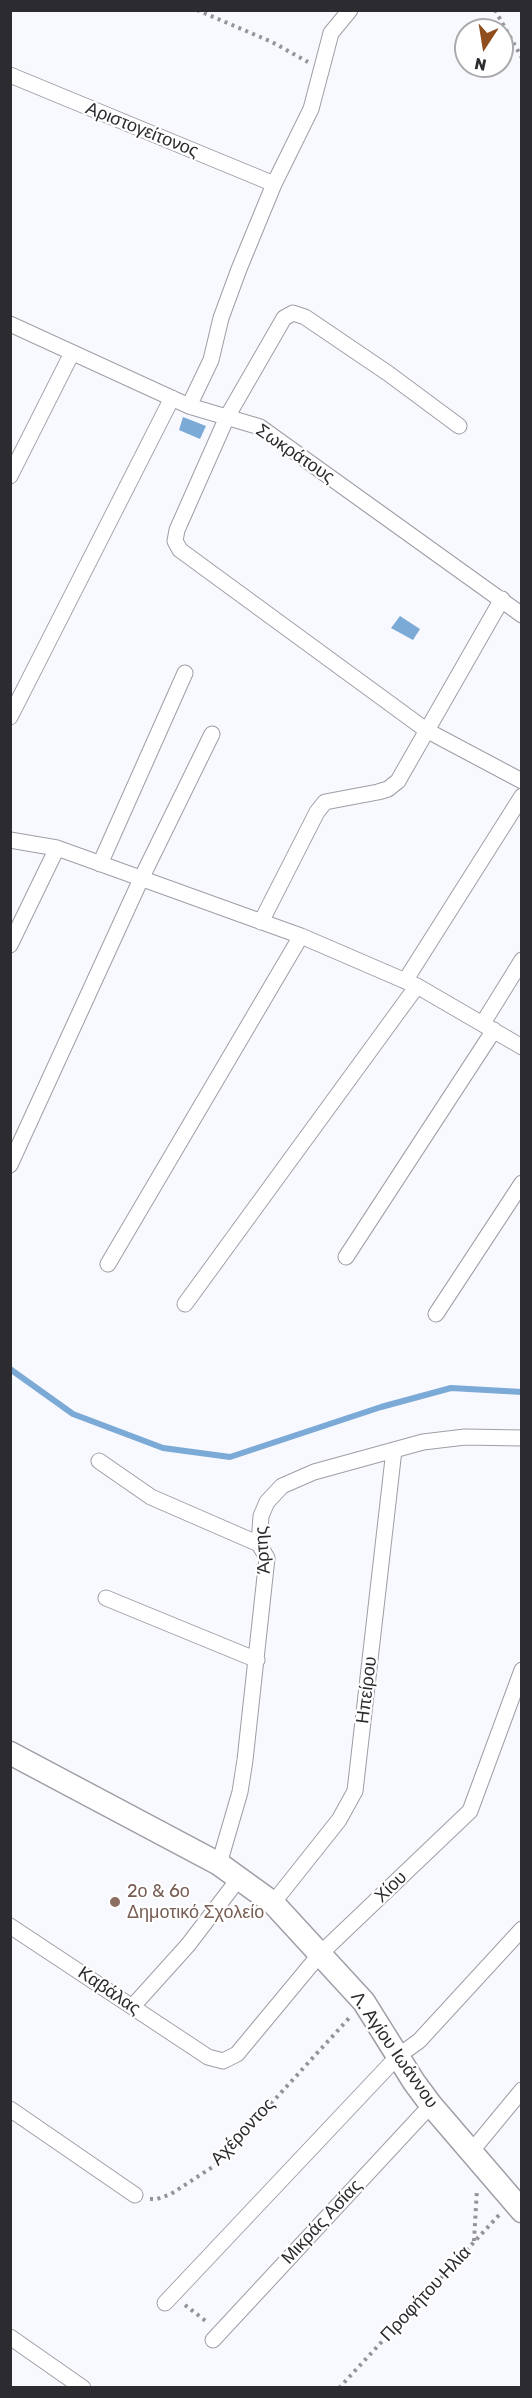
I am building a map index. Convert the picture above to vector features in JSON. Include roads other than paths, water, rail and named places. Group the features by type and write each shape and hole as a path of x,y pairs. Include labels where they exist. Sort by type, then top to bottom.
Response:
{"street":[{"path":"189,406 211,360 221,318 274,184 311,110 331,33 350,10"},
{"name":"Αριστογείτονος","path":"10,75 274,184"},
{"path":"459,426 389,374 304,317 293,313 284,318 227,417 177,530 175,541 180,550 426,730 522,781"},
{"name":"Σωκράτους","path":"10,324 189,406 260,427 522,615"},
{"path":"10,476 72,352"},
{"path":"10,717 172,398"},
{"path":"261,922 316,812 325,802 388,789 398,781 502,599"},
{"path":"100,864 184,673"},
{"path":"10,1165 141,879 212,734"},
{"path":"185,1304 411,983 522,796"},
{"path":"10,840 57,848 301,936 411,983 522,1047"},
{"path":"10,945 57,848"},
{"path":"108,1264 301,936"},
{"path":"346,1257 489,1026 522,960"},
{"path":"436,1314 522,1183"},
{"name":"Άρτης","path":"219,1864 240,1792 267,1558 259,1544 261,1516 267,1502 282,1486 314,1472 423,1442 465,1437 522,1438"},
{"name":"Ηπείρου","path":"273,1903 339,1820 355,1791 394,1450"},
{"path":"99,1461 151,1497 259,1544"},
{"path":"106,1598 257,1660"},
{"name":"Χίου","path":"208,2057 222,2061 237,2054 320,1954 470,1811 522,1670"},
{"name":"Λ. Αγίου Ιωάννου","path":"10,1753 219,1864 273,1903 364,2002 431,2105 517,2206"},
{"path":"133,2007 188,1945 240,1877"},
{"name":"Καβάλας","path":"10,1926 208,2057"},
{"path":"168,2300 398,2056 419,2041 522,1929"},
{"path":"475,2158 522,2090"},
{"name":"Μικράς Ασίας","path":"217,2336 431,2105"},
{"path":"10,2109 135,2195"},
{"path":"10,2337 83,2388"}],"water":[{"path":"183,417 206,426 200,439 179,430"},
{"path":"400,616 420,629 413,640 391,628"}],"waterway":[{"path":"10,1369 73,1414 163,1448 230,1457 381,1407 451,1388 522,1392"}],"place":[{"name":"2ο & 6ο Δημοτικό Σχολείο","path":"115,1902"}]}
